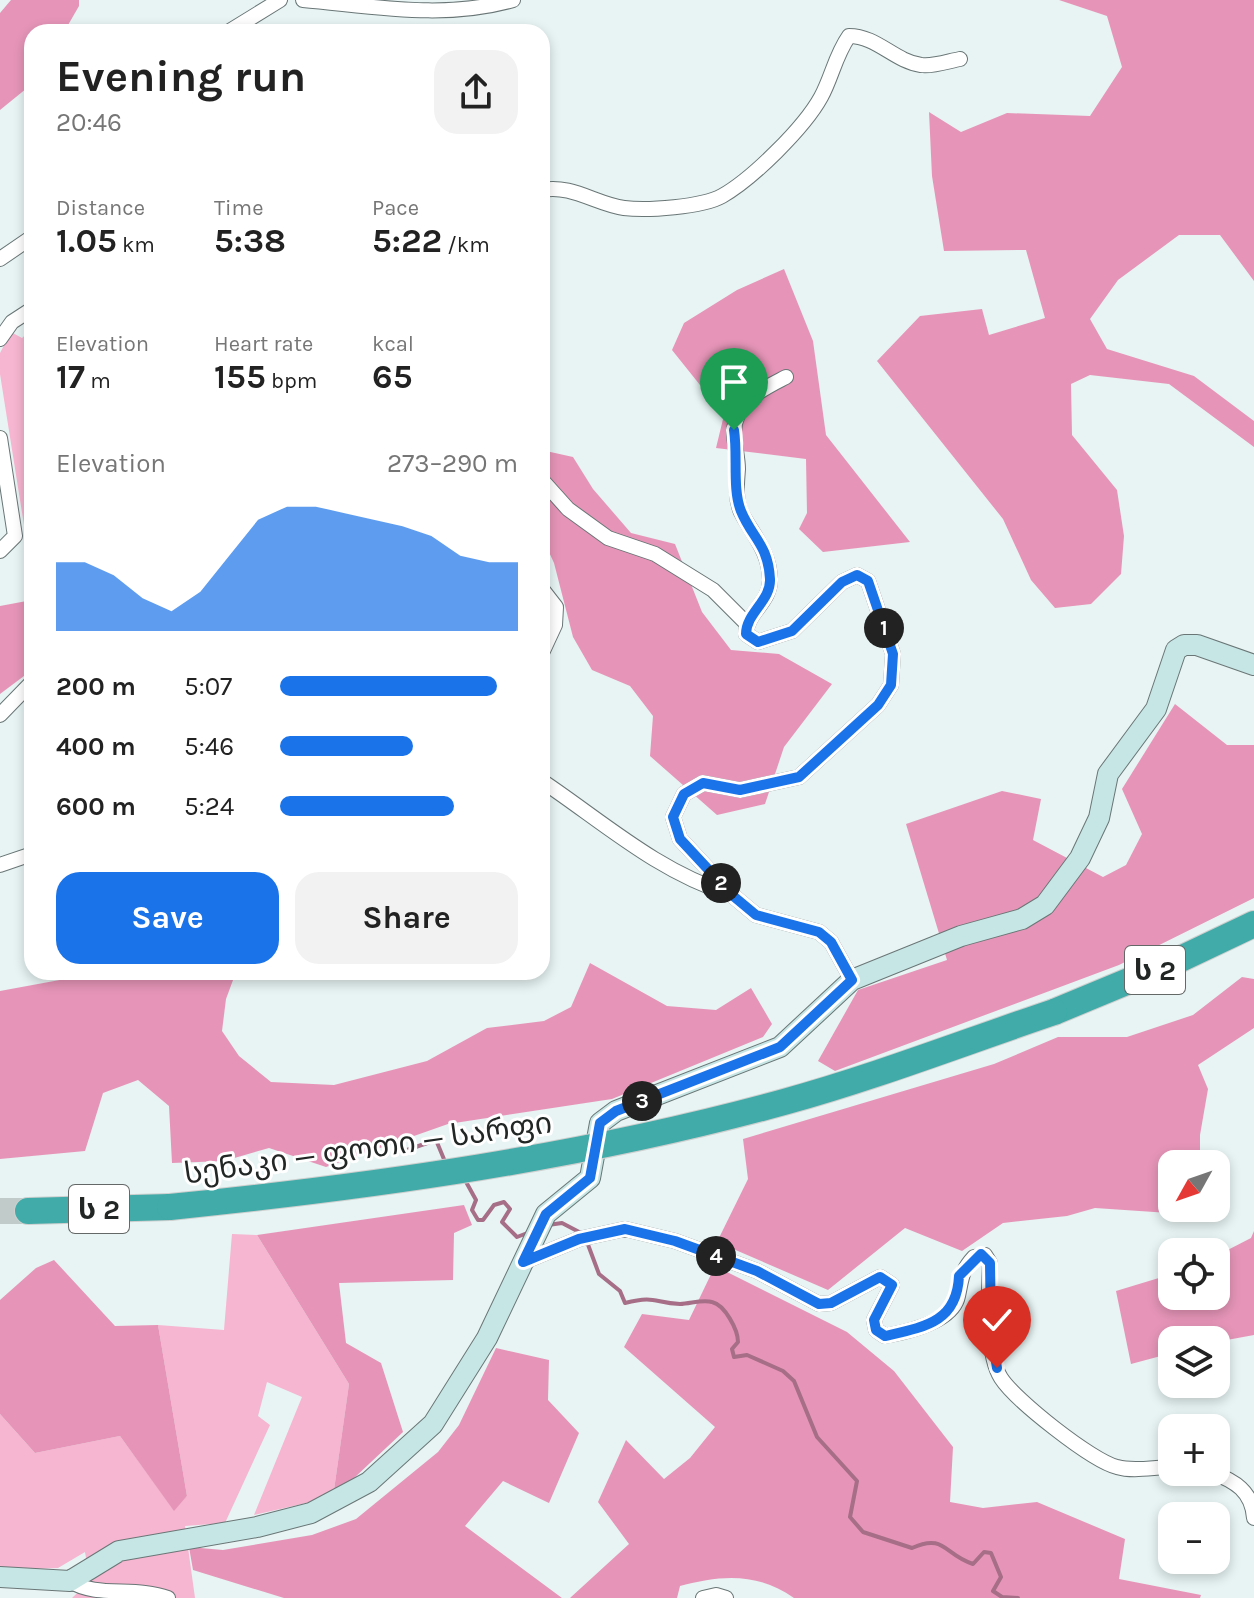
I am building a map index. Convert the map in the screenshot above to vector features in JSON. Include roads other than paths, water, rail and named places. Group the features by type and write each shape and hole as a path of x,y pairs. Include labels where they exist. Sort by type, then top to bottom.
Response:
{"highway":[{"name":"სენაკი — ფოთი — სარფი","path":"28,1211 170,1207 272,1197 554,1156 785,1102 1054,1012 1172,963 1254,924"}],"street":[{"path":"241,24 280,0"},
{"path":"303,0 435,12 483,9 513,0"},
{"path":"550,188 557,187 624,208 655,208 720,197 798,131 821,96 837,54 849,36 865,36 890,53 922,65 960,59"},
{"path":"0,259 24,242"},
{"path":"0,339 12,322 24,314"},
{"path":"786,377 750,396 734,430 738,471 735,484 741,511 761,540 770,583 763,602 746,623 746,634 758,642 792,631 842,582 857,575 868,581 893,654 891,685 878,705 799,777 740,790 703,783 684,794 673,817 680,839 732,895 756,915 819,932 831,942 852,980"},
{"path":"0,438 15,536 0,551"},
{"path":"550,489 568,509 608,538 655,554 713,590 746,623"},
{"path":"550,599 556,607 555,625 550,636"},
{"path":"0,1577 70,1581 119,1551 257,1527 311,1513 369,1482 433,1424 487,1338 542,1222 590,1178 600,1123 616,1111 780,1047 852,980 961,936 1022,919 1045,905 1080,858 1099,818 1108,774 1156,709 1176,650 1184,645 1197,645 1254,665"},
{"path":"0,715 24,690"},
{"path":"550,787 663,867 693,883 732,895"},
{"path":"0,865 24,857"},
{"path":"523,1262 579,1239 625,1229 675,1241 757,1271 819,1304 831,1303 880,1277 892,1285 874,1320 876,1330 885,1336 947,1314 958,1298 959,1276 964,1268 974,1257 985,1255 990,1263 991,1331 1002,1379 1077,1446 1114,1467 1129,1470 1158,1468"},
{"path":"1230,1482 1244,1489 1251,1501 1254,1518"},
{"path":"70,1581 82,1592 96,1595 151,1592 168,1598"},
{"path":"703,1598 716,1595 726,1598"}],"waterway":[{"path":"404,1151 436,1140 446,1164"},
{"path":"465,1180 476,1200 472,1210 478,1220 483,1220 494,1205 504,1202 510,1209 502,1222 517,1237 530,1232"},
{"path":"548,1225 562,1223 583,1234"},
{"path":"587,1242 599,1274 620,1291 625,1303 649,1300 717,1304 736,1331 738,1342 732,1349 734,1357 747,1355 783,1371 794,1381 817,1437 857,1481 850,1517 863,1532 912,1548 938,1544 973,1564 984,1552 991,1553 1001,1577 993,1591 1002,1597 1018,1598"}],"tunnel":[{"path":"0,1211 28,1211"}]}
